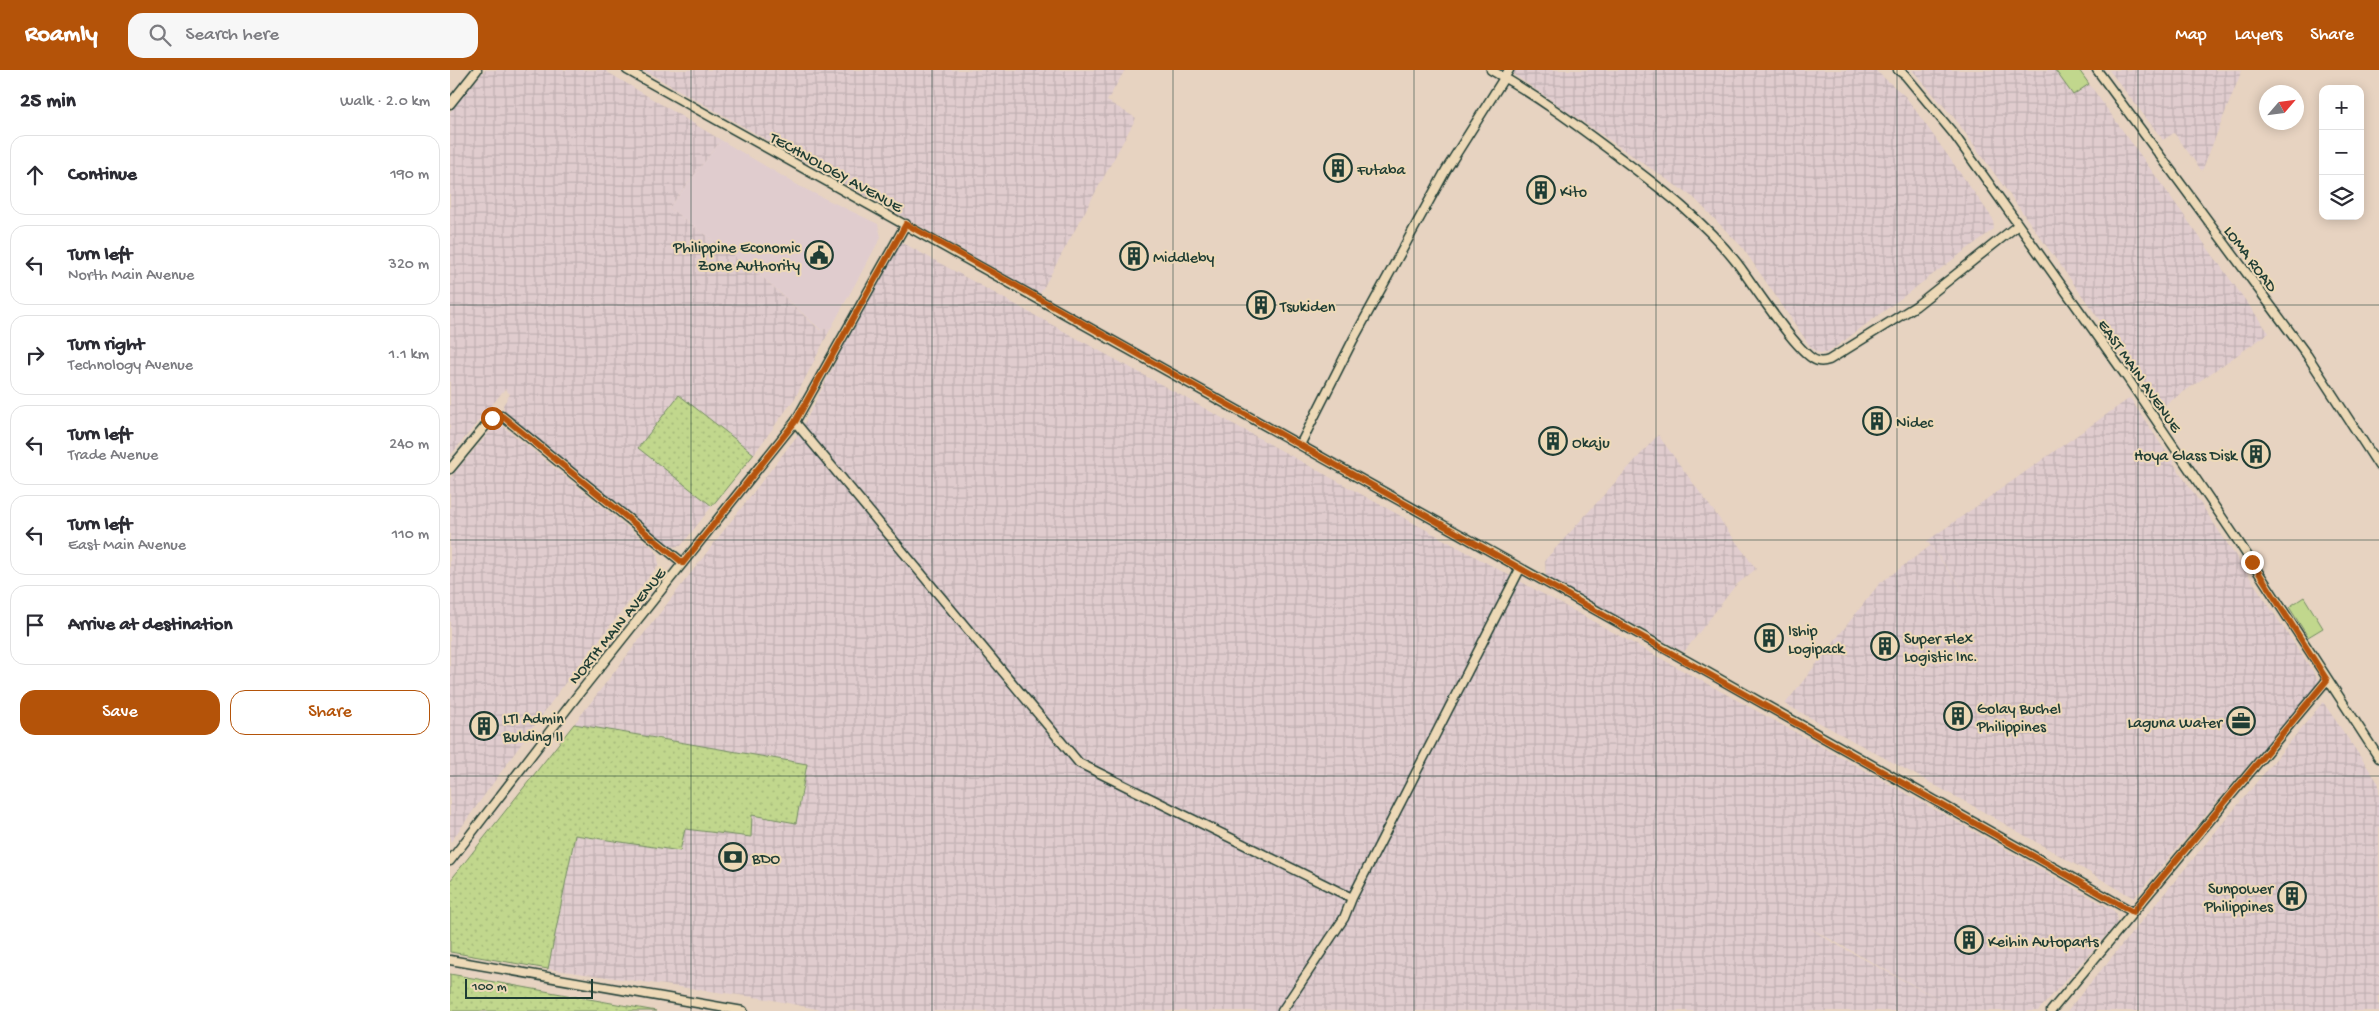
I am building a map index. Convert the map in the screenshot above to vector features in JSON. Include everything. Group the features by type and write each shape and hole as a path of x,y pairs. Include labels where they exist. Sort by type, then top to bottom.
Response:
{"street":[{"path":"450,104 477,70"},
{"name":"TECHNOLOGY AVENUE","path":"627,70 906,224 2133,912"},
{"path":"1491,70 1602,144 1680,203 1717,238 1757,288 1793,340 1807,355 1818,362 1829,360 1916,306 2018,225"},
{"path":"1300,445 1353,340 1446,170 1510,70"},
{"name":"EAST MAIN AVENUE","path":"1898,70 1905,75 1952,133 2126,376 2238,541 2379,758"},
{"name":"LOMA ROAD","path":"2097,70 2307,355 2379,466"},
{"name":"NORTH MAIN AVENUE","path":"450,861 577,696 795,422 906,224"},
{"path":"450,468 492,418 502,416 683,563"},
{"path":"795,422 1079,763 1352,898"},
{"path":"1282,1011 1344,918 1352,898 1520,569"},
{"path":"2051,1011 2327,680"},
{"path":"450,960 743,1011"}],"shaded area":[{"path":"485,70 604,70 721,140 669,208 758,273 820,330 831,328 795,398 754,454 679,395 638,448 712,506 681,546 667,547 505,415 503,405 510,394 505,389 450,456 450,112"},
{"path":"643,70 1125,70 1107,101 1136,118 1040,294"},
{"path":"1507,70 1875,70 1906,97 1993,219 1994,229 1837,346 1827,353 1820,353 1812,349 1742,247 1694,198"},
{"path":"1912,70 2079,70 2269,333 2162,407 1956,120"},
{"path":"2109,70 2242,70 2202,171 2174,133 2163,140"},
{"path":"721,140 801,187 878,224 881,237 831,328 821,330 758,273 669,208"},
{"path":"903,243 1877,777 2113,910 2117,915 2116,924 2038,1011 826,1011 768,999 548,969 575,835 680,851 685,829 750,837 752,815 796,823 807,764 574,724 800,432 894,247","holes":["1808,927 1951,1006 1832,942"]},
{"path":"2130,398 2320,682 2134,898 1975,807 1785,704 1879,584 1930,546 1991,627 1927,541"},
{"path":"498,422 653,548 657,554 659,564 568,679 450,843 450,478"},
{"path":"1658,435 1756,569 1735,586 1684,652 1546,578 1545,560"},
{"name":"Sunpower Philippines","path":"2323,702 2379,784 2379,1011 2067,1011"}],"green space":[{"path":"2055,70 2079,70 2089,84 2073,95"},
{"path":"679,395 754,454 712,506 638,448"},
{"path":"2304,597 2323,628 2308,637 2289,607"},
{"path":"574,724 807,764 796,823 752,815 751,837 685,829 680,851 575,835 548,969 450,952 450,881"},
{"path":"450,974 656,1011 450,1011"}],"place":[{"name":"Futaba","path":"1338,168"},
{"name":"Kito","path":"1541,190"},
{"name":"Philippine Economic Zone Authority","path":"819,255"},
{"name":"Middleby","path":"1134,256"},
{"name":"Tsukiden","path":"1261,305"},
{"name":"Nidec","path":"1877,421"},
{"name":"Okaju","path":"1553,441"},
{"name":"Hoya Glass Disk","path":"2256,454"},
{"name":"Iship Logipack","path":"1769,638"},
{"name":"Super Flex Logistic Inc.","path":"1885,646"},
{"name":"Golay Buchel Philippines","path":"1958,716"},
{"name":"Laguna Water","path":"2241,721"},
{"name":"LTI Admin Bulding II","path":"484,726"},
{"name":"BDO","path":"733,857"},
{"name":"Sunpower Philippines","path":"2292,896"},
{"name":"Keihin Autoparts","path":"1969,940"}],"route":[{"path":"492,418 497,415 502,416 683,563 795,422 811,397 906,224 2133,912 2327,680 2252,562"}]}
